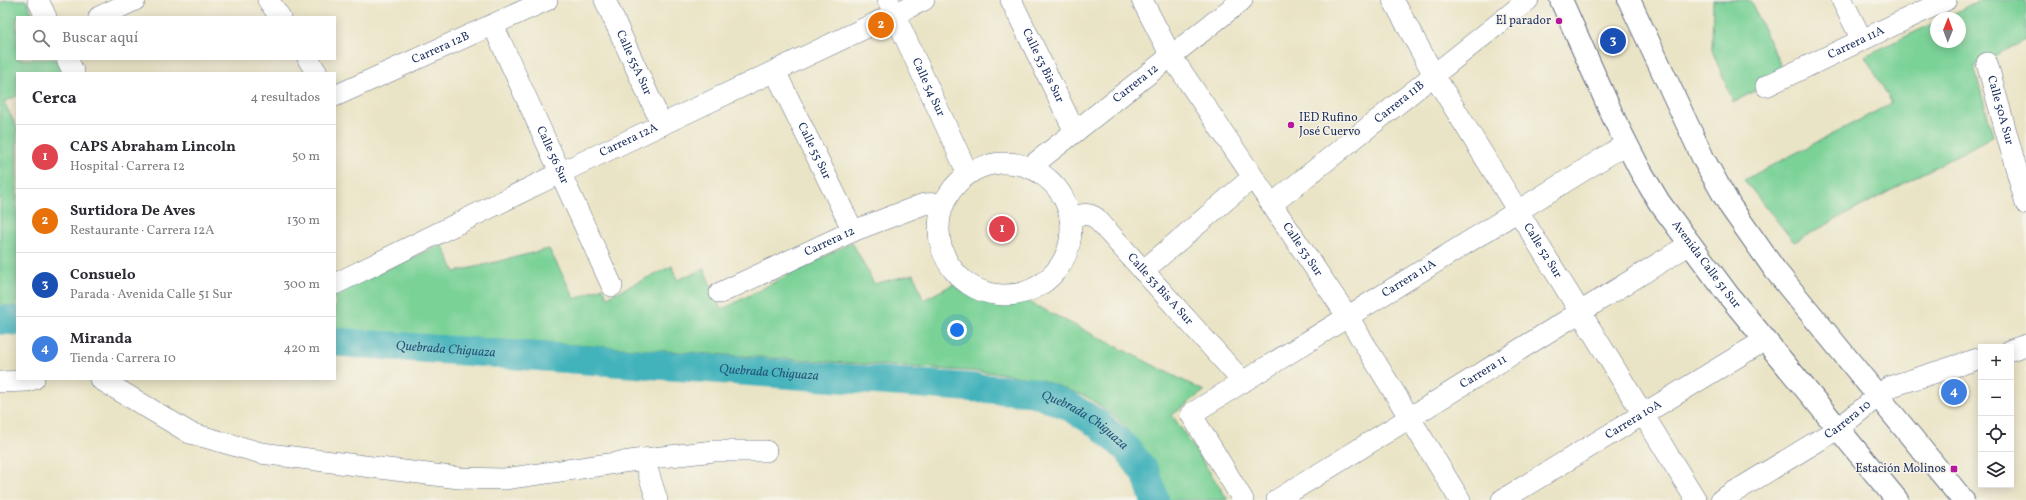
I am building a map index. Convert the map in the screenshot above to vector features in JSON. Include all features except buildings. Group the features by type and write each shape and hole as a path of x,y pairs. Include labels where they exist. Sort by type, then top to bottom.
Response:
{"main road":[{"name":"Avenida Calle 51 Sur","path":"1561,0 1626,144 1659,202 1765,340 1898,500"},
{"path":"1629,0 1693,139 1730,206 1775,270 1963,500"}],"street":[{"path":"38,0 46,16"},
{"path":"101,16 135,0"},
{"path":"268,0 279,16"},
{"name":"Carrera 12B","path":"336,96 547,0"},
{"name":"Calle 55A Sur","path":"605,0 662,125"},
{"name":"Carrera 12A","path":"336,284 560,173 775,71 892,7 924,0"},
{"name":"Calle 53 Bis Sur","path":"1011,0 1075,132"},
{"name":"Calle 53 Sur","path":"1142,0 1171,56 1348,317 1460,500"},
{"name":"Carrera 12","path":"1030,168 1242,0"},
{"name":"Calle 52 Sur","path":"1392,0 1434,75 1696,500"},
{"name":"Carrera 11B","path":"1272,204 1528,0"},
{"path":"1842,0 1862,40"},
{"name":"Carrera 11A","path":"1766,86 1939,2"},
{"name":"Calle 54 Sur","path":"892,7 968,174"},
{"name":"Calle 56 Sur","path":"493,25 612,286"},
{"path":"68,60 74,72"},
{"path":"309,60 316,72"},
{"name":"Calle 50A Sur","path":"1987,63 2026,204"},
{"name":"Calle 55 Sur","path":"775,71 853,231"},
{"name":"Carrera 11A","path":"1244,500 1191,414 1626,144"},
{"path":"992,164 1017,164 1030,168 1042,174 1056,188 1066,205 1070,218 1070,237 1067,249 1056,271 1042,283 1025,292 1000,294 987,292 970,285 955,273 945,258 939,234 939,221 943,203 950,192 968,174 992,164"},
{"path":"1143,271 1253,177"},
{"name":"Carrera 12","path":"720,293 853,231 924,204 943,203"},
{"name":"Calle 53 Bis A Sur","path":"1070,218 1084,214 1093,216 1243,382"},
{"name":"Carrera 11","path":"1277,500 1690,244"},
{"name":"Carrera 10A","path":"1502,500 1765,340"},
{"path":"2014,349 2026,346"},
{"name":"Carrera 10","path":"1721,500 1838,428 1878,395 1896,384 1978,359"},
{"path":"0,382 30,380"},
{"path":"102,380 190,433 261,453 459,478 504,479 644,459 714,451 766,451"},
{"path":"644,459 656,500"}],"green space":[{"path":"6,0 26,0 34,16 16,16 16,60 56,60 62,72 16,72 16,96 4,102 16,126 16,307 0,305 0,3"},
{"path":"1713,0 1750,0 1782,68 1766,86 1733,102 1712,50"},
{"path":"1981,0 2026,0 2026,40 1974,66 1993,136 1794,242 1744,180 1892,103 1865,56 1930,25 1930,48 1966,48 1966,12 1956,12"},
{"path":"852,242 874,284 914,274 923,300 956,283 974,293 997,301 1025,300 1204,391 1172,415 1228,500 1167,500 1156,464 1117,418 1087,397 1042,380 997,373 336,329 336,293 442,244 455,272 549,249 575,299 603,287 607,297 672,266 677,280 704,269 721,310"}],"waterway":[{"name":"Quebrada Chiguaza","path":"0,320 16,321"},
{"name":"Quebrada Chiguaza","path":"336,342 1033,392 1067,405 1100,425 1128,450 1146,474 1155,500"}],"place":[{"name":"El parador","path":"1559,21"},
{"name":"Surtidora De Aves","path":"881,25"},
{"name":"Consuelo","path":"1613,41"},
{"name":"IED Rufino José Cuervo","path":"1291,125"},
{"name":"CAPS Abraham Lincoln","path":"1002,229"},
{"name":"Miranda","path":"1954,392"},
{"name":"Estación Molinos","path":"1954,469"}]}
